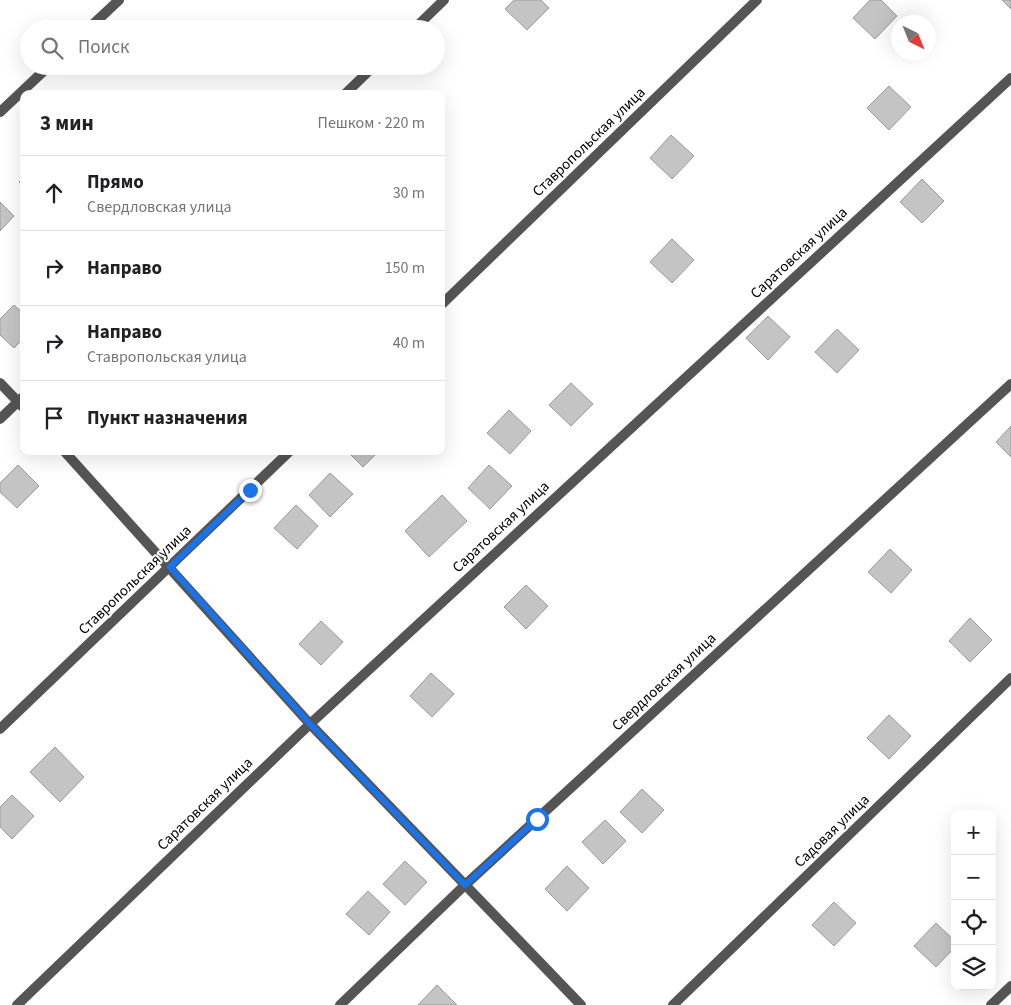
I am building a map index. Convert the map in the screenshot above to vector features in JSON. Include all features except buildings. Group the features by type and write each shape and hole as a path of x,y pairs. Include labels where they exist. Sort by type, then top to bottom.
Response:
{"street":[{"path":"98,20 119,0"},
{"path":"423,20 444,0"},
{"name":"Ставропольская улица","path":"445,301 758,0"},
{"path":"23,90 39,75"},
{"path":"349,90 365,75"},
{"name":"Саратовская улица","path":"17,1005 310,724 1011,78"},
{"path":"0,112 20,93"},
{"path":"0,383 20,400"},
{"name":"Свердловская улица","path":"340,1005 465,885 1011,384"},
{"path":"0,419 20,404"},
{"path":"68,455 310,724 580,1005"},
{"name":"Ставропольская улица","path":"0,729 286,455"},
{"name":"Садовая улица","path":"673,1005 1011,678"},
{"path":"991,1005 1011,986"}],"route":[{"path":"250,490 170,567 310,724 465,885 537,819"}]}
